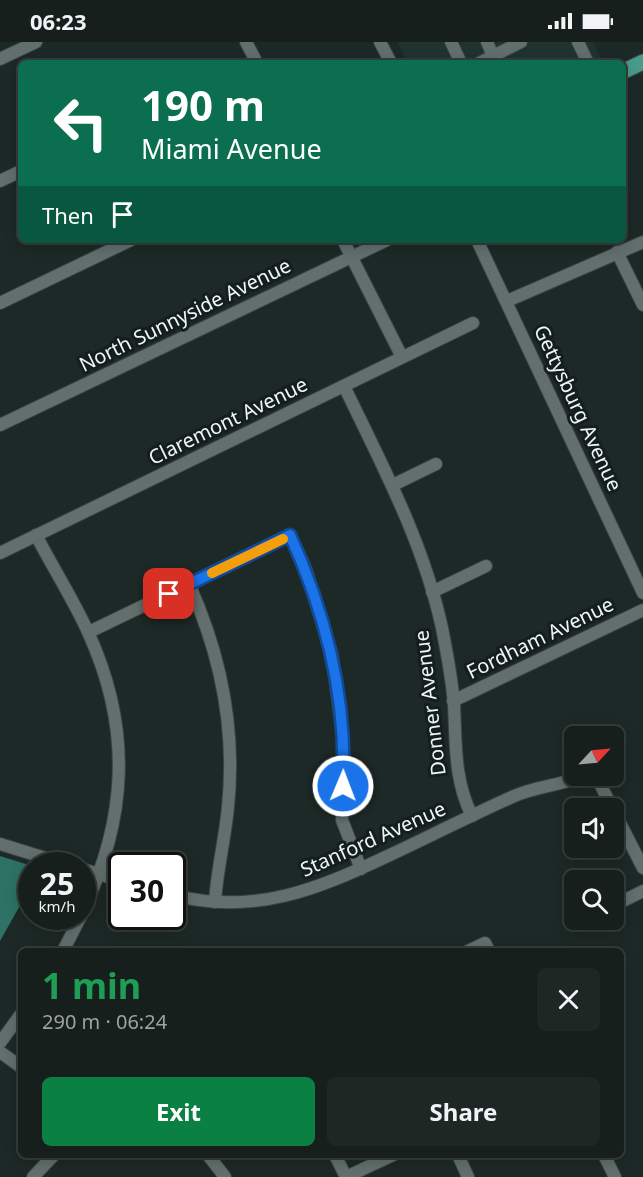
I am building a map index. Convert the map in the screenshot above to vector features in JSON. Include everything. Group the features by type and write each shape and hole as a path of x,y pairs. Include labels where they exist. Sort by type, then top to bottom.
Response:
{"main road":[{"path":"626,70 643,62"}],"street":[{"path":"0,59 36,42"},
{"path":"246,42 252,60"},
{"path":"380,42 389,60"},
{"path":"451,42 460,60"},
{"path":"487,42 493,56"},
{"path":"485,60 521,42"},
{"path":"578,42 587,60"},
{"path":"0,181 18,172"},
{"path":"507,301 643,242"},
{"path":"0,303 124,243"},
{"path":"345,243 402,357"},
{"name":"North Sunnyside Avenue","path":"0,425 381,243"},
{"name":"Gettysburg Avenue","path":"478,243 643,594"},
{"path":"617,252 643,305"},
{"name":"Claremont Avenue","path":"0,553 473,323"},
{"name":"Donner Avenue","path":"344,386 415,536 432,592 448,660 457,775 472,816"},
{"path":"393,486 436,464"},
{"path":"36,535 89,632 113,702 119,739 120,781 114,829 96,883"},
{"path":"89,632 290,535 306,570 333,656 343,738 342,819 361,869"},
{"path":"432,592 486,566"},
{"path":"189,584 206,621 219,664 227,713 228,806 215,902"},
{"name":"Fordham Avenue","path":"453,701 643,610"},
{"name":"Stanford Avenue","path":"186,897 215,902 248,902 288,897 320,887 361,869 515,795 564,783"},
{"path":"601,786 643,868"},
{"path":"0,844 26,852"},
{"path":"96,873 108,877"},
{"path":"624,900 643,891"},
{"path":"65,948 74,930"},
{"path":"0,1043 18,1018"},
{"path":"0,1052 18,1065"},
{"path":"33,1177 51,1158"},
{"path":"210,1158 225,1177"},
{"path":"336,1158 346,1177 387,1158"},
{"path":"459,1158 468,1177"},
{"path":"606,1158 615,1177"}],"shaded area":[{"path":"397,42 593,42 602,60 406,60"},
{"path":"0,856 18,862 18,909 0,941"}],"slow traffic":[{"path":"212,573 283,539"}],"route":[{"path":"169,594 290,535 306,570 333,656 343,738 343,786"}]}
